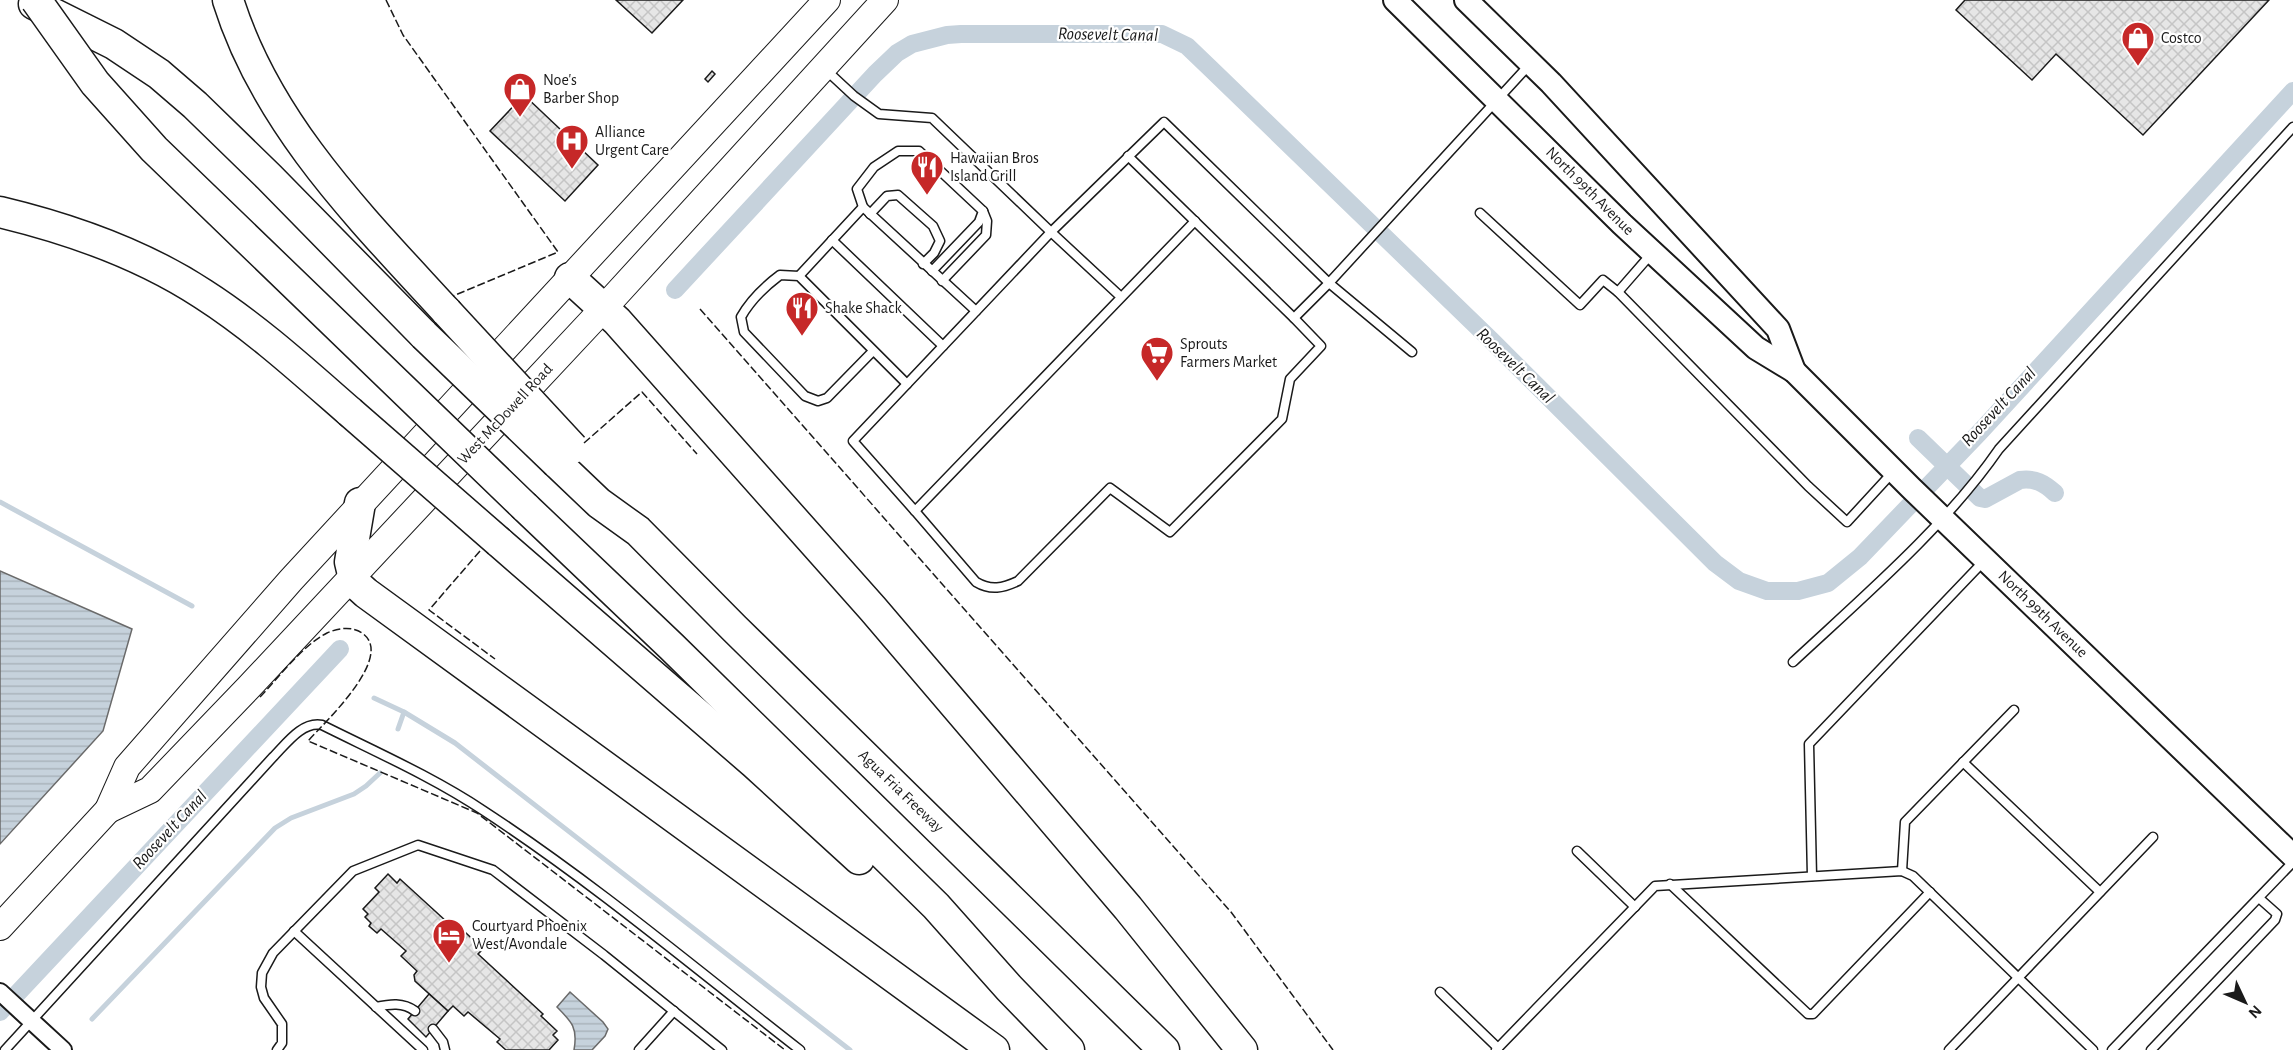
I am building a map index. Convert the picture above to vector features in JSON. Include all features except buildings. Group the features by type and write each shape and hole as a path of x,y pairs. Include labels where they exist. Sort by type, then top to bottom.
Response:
{"highway":[{"path":"26,0 114,44 159,74 195,105 269,177 424,335 565,456"},
{"path":"36,0 95,83 153,149 672,647 936,906 1009,988 1069,1050"},
{"path":"228,0 246,46 265,84 314,162 339,194 447,312 565,456"},
{"path":"0,212 36,221 127,253 203,294 262,336 755,764 922,917 1009,988"},
{"path":"570,278 617,321 888,626 1121,899 1242,1050"},
{"name":"Agua Fria Freeway","path":"565,456 612,492 638,531 1164,1050"},
{"path":"360,503 350,562 355,583 366,593 994,1050"}],"main road":[{"name":"West McDowell Road","path":"0,927 108,810 127,767 360,503 828,0"},
{"name":"West McDowell Road","path":"108,810 150,790 603,309 885,0"},
{"name":"North 99th Avenue","path":"1395,0 1653,252 1756,348 1794,371 1911,488 2293,856"},
{"name":"North 99th Avenue","path":"1466,0 1531,63 1778,329 1794,371"}],"street":[{"path":"0,992 63,1050"}],"lane":[{"path":"1294,318 1329,283 1531,63"},
{"path":"824,68 854,96 879,114 932,118 1121,297"},
{"path":"1128,156 1321,346 1290,379 1282,418 1170,532 1110,488 1018,581 1005,587 987,589 976,582 853,441 1051,232 1128,156 1164,122 1329,283 1412,352"},
{"path":"1793,662 1882,579 1937,512 1959,498 1976,480 1999,448 2293,127"},
{"path":"942,281 986,235 987,221 983,211 919,151 898,151 873,167 857,189 863,207 923,264 932,271 942,281 976,311"},
{"path":"870,214 887,196 898,195 933,226 940,241 934,253 923,264"},
{"path":"798,276 863,207"},
{"path":"932,271 979,222 983,211"},
{"path":"1480,213 1580,305 1603,280 1618,292 1808,486 1847,522 1894,471"},
{"path":"915,511 1195,221"},
{"path":"832,240 943,346"},
{"path":"1618,292 1653,252"},
{"path":"873,351 827,398 818,401 805,396 744,332 741,317 748,304 780,275 798,276 908,384"},
{"path":"1812,876 1809,744 1986,559"},
{"path":"1902,871 1905,822 2014,710"},
{"path":"5,1050 28,1017 273,757 309,724 315,723 415,772 482,809 542,850 800,1050"},
{"path":"1963,762 2100,892"},
{"path":"1949,1050 2153,837"},
{"path":"277,1050 282,1043 282,1024 264,998 261,987 262,973 273,953 353,871 418,845 492,870 723,1050"},
{"path":"1577,851 1635,906"},
{"path":"2112,1050 2293,862"},
{"path":"1440,992 1497,1049 1655,886 1902,871 1913,876 2093,1050"},
{"path":"1670,884 1808,1014 1813,1014 1930,892"},
{"path":"2151,1050 2276,920 2277,914 2259,898"},
{"path":"294,931 423,1050"},
{"path":"376,1007 399,1004 415,1011"},
{"path":"639,1050 674,1011"},
{"path":"433,1029 443,1042 445,1050"}],"shaded area":[{"path":"0,571 132,629 103,731 0,844"},
{"path":"570,992 608,1029 605,1036 592,1050 574,1050 573,1026 557,1007"}],"waterway":[{"name":"Roosevelt Canal","path":"675,290 875,74 897,53 912,44 947,35 961,34 1162,34 1187,46 1491,340 1715,563 1739,581 1767,591 1798,591 1828,583 1860,557 1979,433 2293,91"},
{"path":"1918,438 1980,498 1985,499 2020,480 2039,482 2055,493"},
{"path":"0,502 192,606"},
{"name":"Roosevelt Canal","path":"0,1012 340,649"},
{"path":"374,698 404,712 455,743 850,1050"},
{"path":"398,729 404,712"},
{"path":"92,1019 275,828 291,818 354,794 380,773"}],"fence":[{"path":"386,0 403,35 558,252 453,296"},
{"path":"700,309 1231,912 1333,1050"},
{"path":"584,443 642,392 697,454"},
{"path":"480,551 429,610 495,659"},
{"path":"260,697 300,653 318,638 340,629 354,629 362,633 370,643 370,657 364,672 342,705 308,741 477,813 785,1050"}],"place":[{"name":"Costco","path":"2138,67"},
{"name":"Noe's Barber Shop","path":"520,118"},
{"name":"Alliance Urgent Care","path":"572,170"},
{"name":"Hawaiian Bros Island Grill","path":"927,196"},
{"name":"Shake Shack","path":"802,337"},
{"name":"Sprouts Farmers Market","path":"1157,382"},
{"name":"Courtyard Phoenix West/Avondale","path":"449,964"}]}
